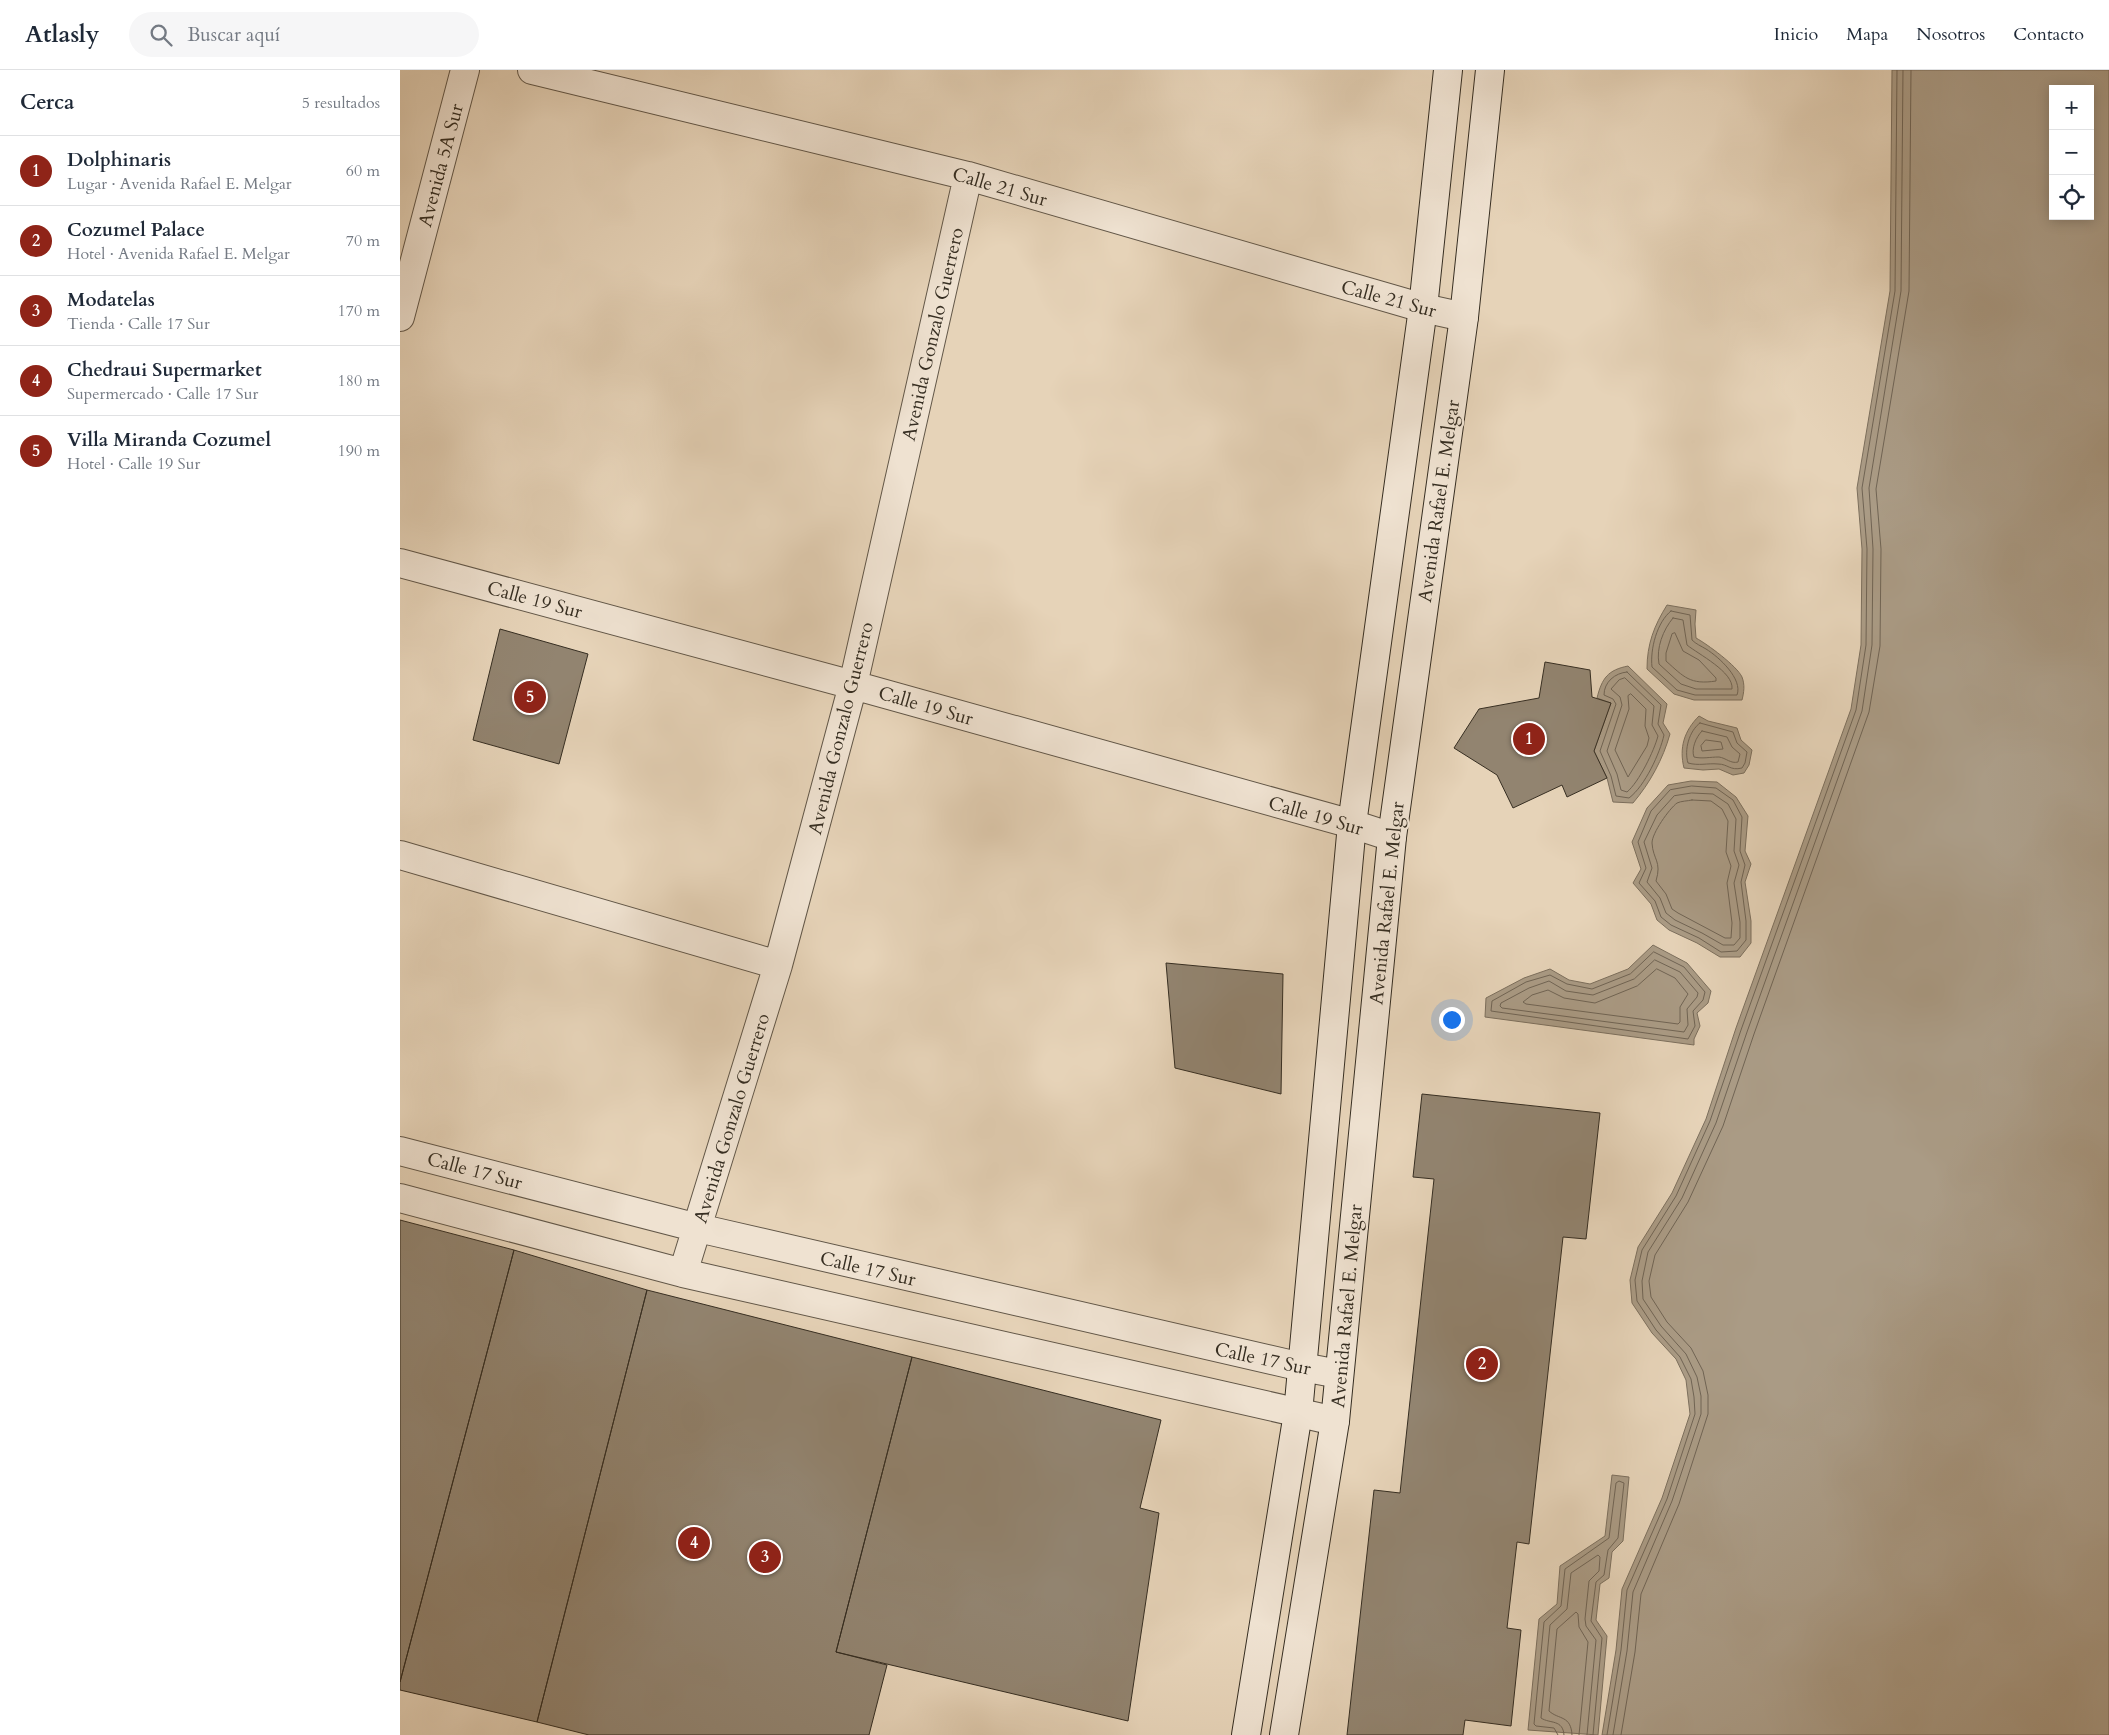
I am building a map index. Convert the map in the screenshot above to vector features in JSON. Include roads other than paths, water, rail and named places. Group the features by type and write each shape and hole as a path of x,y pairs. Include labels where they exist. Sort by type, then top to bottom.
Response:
{"street":[{"name":"Avenida 5A Sur","path":"400,317 465,70"},
{"name":"Calle 21 Sur","path":"532,70 968,176 1423,308 1464,317"},
{"name":"Avenida Rafael E. Melgar","path":"1246,1735 1298,1413 1352,824 1423,308 1448,70"},
{"name":"Avenida Rafael E. Melgar","path":"1284,1735 1335,1421 1392,837 1464,317 1490,70"},
{"name":"Avenida Gonzalo Guerrero","path":"682,1272 698,1228 778,965 853,685 968,176"},
{"name":"Calle 19 Sur","path":"400,563 853,685 1352,824 1392,837"},
{"path":"400,855 778,965"},
{"name":"Calle 17 Sur","path":"400,1151 698,1228 1339,1374"},
{"path":"400,1198 682,1272 1335,1421"}],"water":[{"path":"1892,70 2109,70 2109,1735 1602,1735 1616,1650 1622,1589 1662,1498 1690,1414 1686,1380 1676,1359 1652,1333 1632,1303 1630,1280 1638,1247 1672,1193 1706,1119 1736,1028 1851,709 1861,645 1862,549 1857,488 1890,291"},
{"path":"1667,605 1696,610 1696,638 1739,672 1744,683 1742,700 1694,700 1674,694 1647,669 1648,651 1652,636 1658,620"},
{"path":"1628,666 1667,704 1663,723 1670,734 1664,753 1655,770 1633,803 1613,802 1607,778 1594,751 1611,703 1597,698 1601,685 1607,676 1615,670"},
{"path":"1699,716 1708,721 1737,728 1741,740 1752,750 1749,765 1744,773 1733,775 1719,769 1684,768 1682,754 1684,740"},
{"path":"1691,781 1717,782 1736,797 1748,816 1745,851 1751,864 1745,882 1751,921 1751,943 1740,957 1720,957 1697,943 1669,930 1657,920 1651,904 1633,883 1641,869 1632,842 1647,808 1668,785"},
{"path":"1653,945 1687,963 1711,991 1708,1003 1697,1013 1700,1026 1694,1039 1694,1045 1485,1017 1486,998 1524,978 1550,969 1569,980 1590,984 1628,969"},
{"path":"1612,1475 1629,1477 1623,1541 1612,1552 1609,1578 1600,1584 1596,1620 1607,1636 1598,1735 1528,1730 1539,1619 1557,1604 1560,1566 1605,1536"}],"place":[{"name":"Villa Miranda Cozumel","path":"530,697"},
{"name":"Dolphinaris","path":"1529,739"},
{"name":"Cozumel Palace","path":"1482,1364"},
{"name":"Chedraui Supermarket","path":"694,1543"},
{"name":"Modatelas","path":"765,1557"}]}
